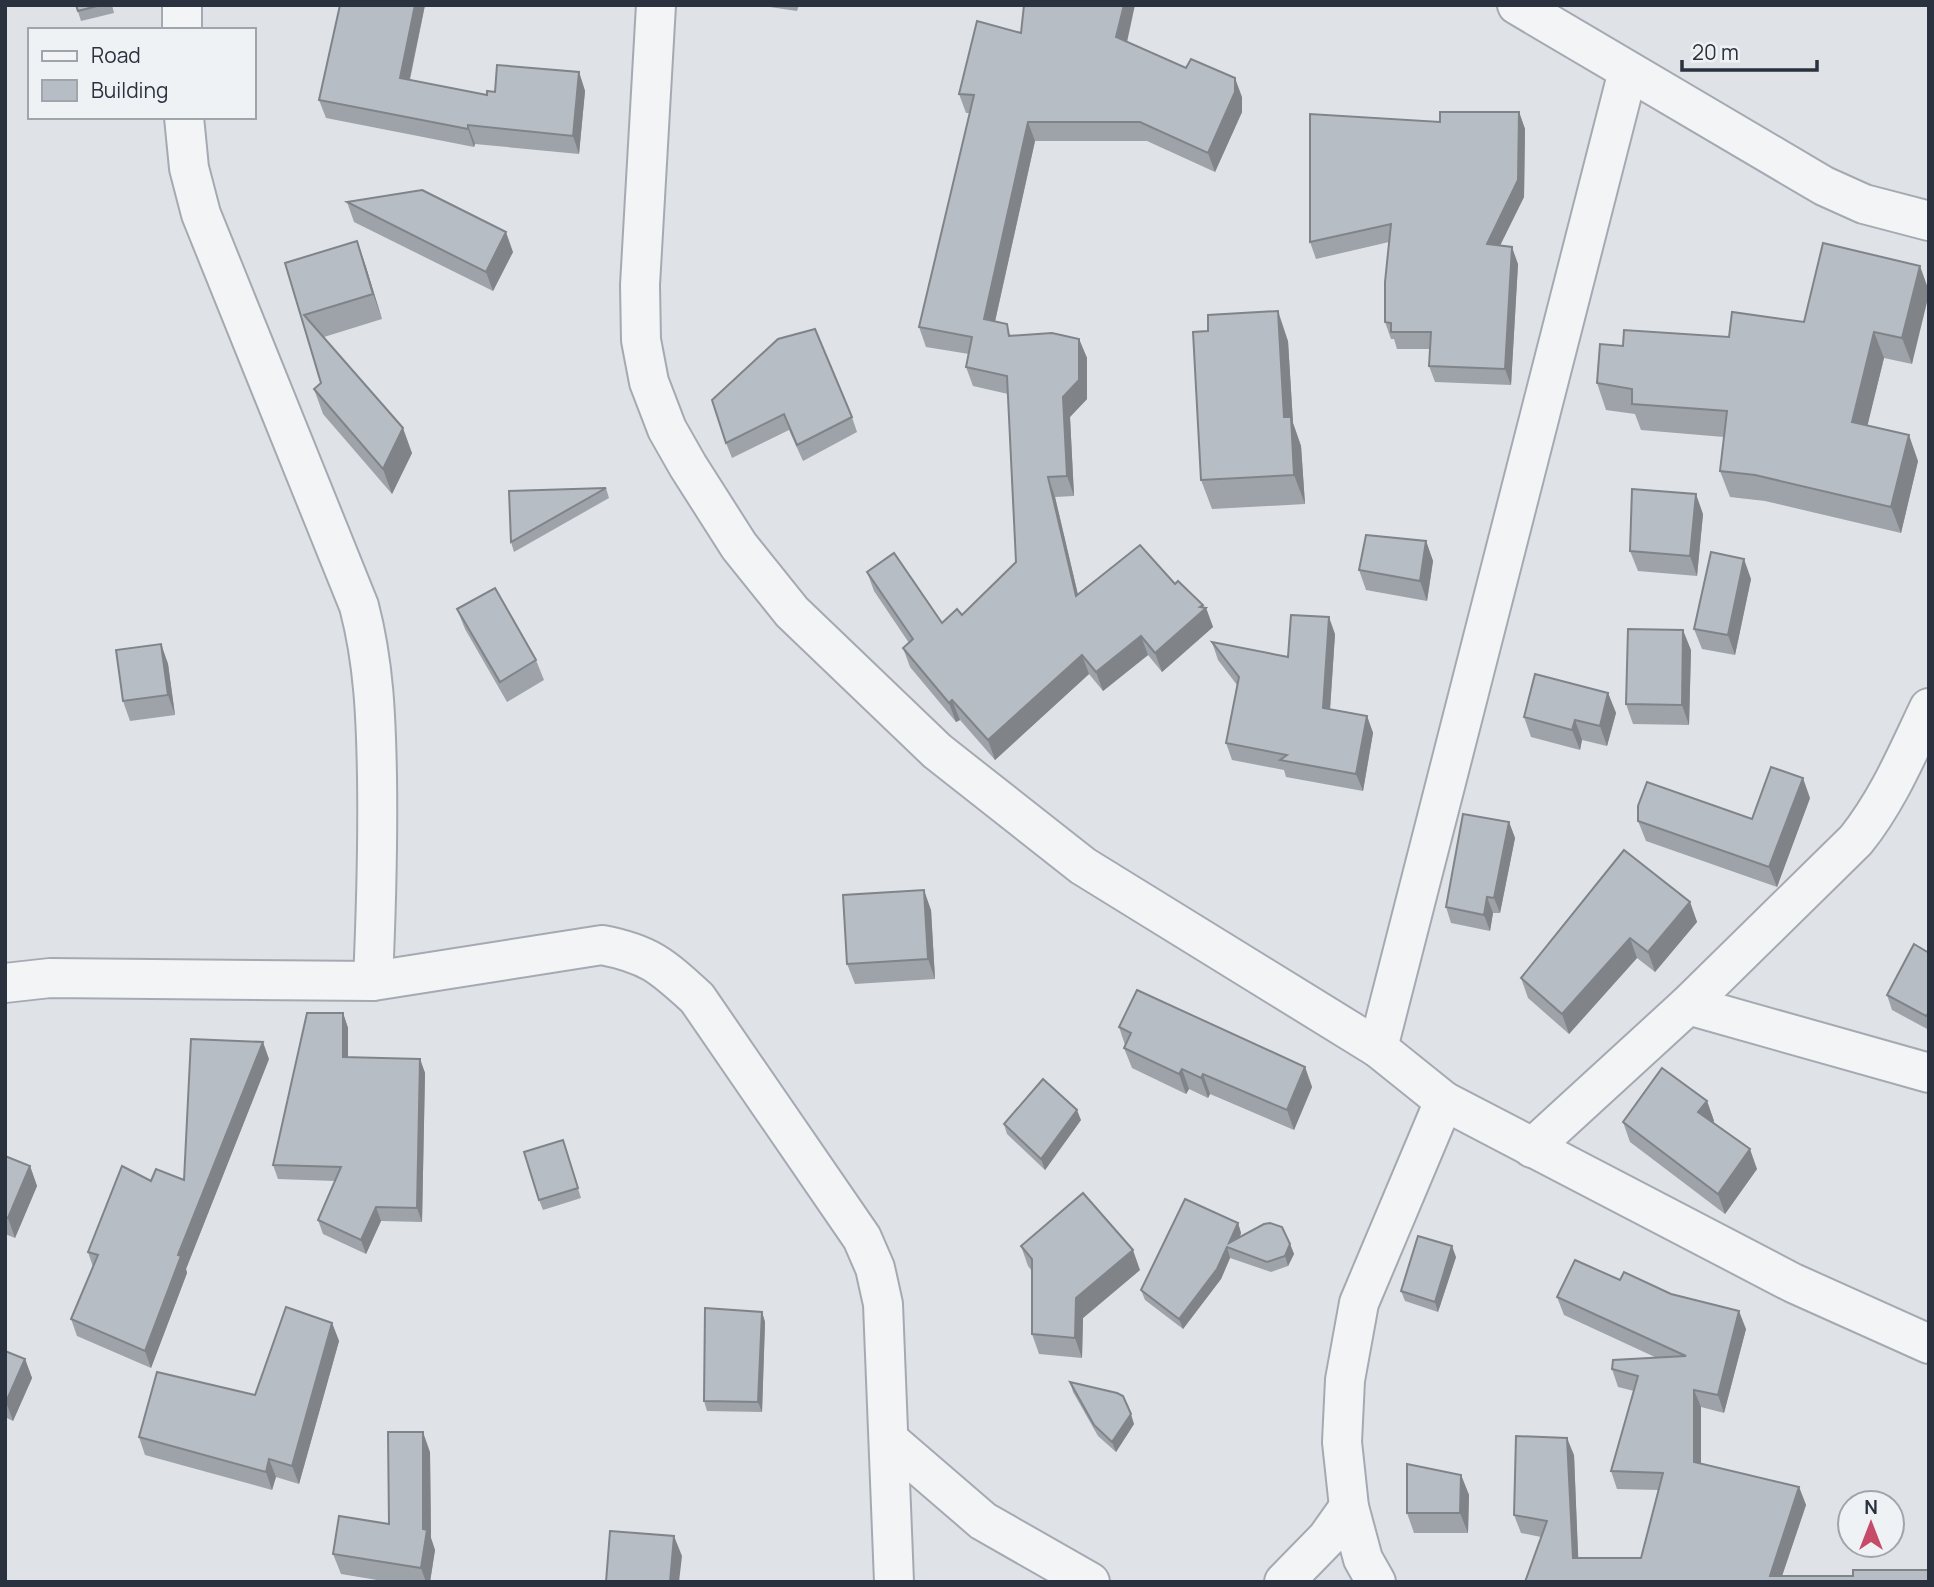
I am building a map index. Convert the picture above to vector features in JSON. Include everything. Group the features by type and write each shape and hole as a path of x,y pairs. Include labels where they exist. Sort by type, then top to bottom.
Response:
{"street":[{"path":"182,5 182,28"},
{"path":"656,5 640,285 641,340 649,382 667,429 739,546 792,612 937,751 1024,822 1083,866 1378,1048 1444,1101 1793,1283 1929,1344"},
{"path":"1517,5 1824,186 1864,204 1929,221"},
{"path":"1378,1048 1628,71"},
{"path":"184,119 189,168 201,215 359,606 370,646 375,690 378,866 373,981"},
{"path":"1532,1148 1688,1005 1856,840 1881,805 1929,708"},
{"path":"5,983 50,978 373,981 602,945 636,951 663,967 696,999 862,1238 875,1268 883,1304 894,1582"},
{"path":"1688,1005 1929,1073"},
{"path":"1376,1582 1363,1559 1349,1507 1342,1442 1345,1380 1359,1303 1444,1101"},
{"path":"889,1440 983,1521 1090,1582"},
{"path":"1284,1582 1327,1538 1349,1507"}],"building":[{"path":"76,5 101,5 78,11"},
{"path":"340,5 415,5 400,78 487,95 487,91 495,92 497,65 579,72 573,136 468,125 468,129 319,100"},
{"path":"1024,5 1124,5 1116,37 1186,68 1191,59 1235,78 1235,92 1208,153 1140,122 1028,122 984,319 1007,324 1009,336 1052,333 1079,339 1079,380 1063,397 1067,476 1048,477 1076,596 1140,545 1175,584 1178,581 1203,605 1200,607 1206,608 1155,653 1141,636 1096,672 1082,655 988,740 952,700 949,703 903,648 913,639 867,572 894,553 942,623 957,609 962,615 1016,562 1007,376 966,367 972,337 919,327 974,95 959,94 977,21 1021,33"},
{"path":"1440,112 1519,112 1518,180 1487,244 1512,247 1505,369 1429,366 1431,332 1391,332 1391,323 1385,322 1385,282 1391,224 1310,242 1310,114 1440,122"},
{"path":"422,190 506,232 486,272 347,202"},
{"path":"357,241 373,294 304,315 403,428 383,469 314,389 321,383 285,263"},
{"path":"1823,243 1920,266 1902,338 1874,332 1852,422 1909,435 1891,507 1755,475 1720,471 1727,411 1632,404 1632,389 1597,383 1600,344 1623,346 1624,330 1729,337 1732,312 1804,322"},
{"path":"1278,311 1284,417 1291,417 1294,475 1201,480 1193,332 1208,331 1208,315"},
{"path":"815,329 852,417 797,445 784,414 726,443 712,400 778,339"},
{"path":"606,488 511,542 509,491"},
{"path":"1632,489 1696,494 1690,556 1630,551"},
{"path":"1366,535 1426,541 1420,581 1359,570"},
{"path":"1711,552 1744,559 1728,635 1694,629"},
{"path":"495,588 536,660 500,682 457,609"},
{"path":"1291,615 1329,617 1323,708 1367,716 1356,774 1280,760 1287,755 1226,743 1239,677 1212,642 1288,657"},
{"path":"1628,629 1683,630 1682,705 1626,704"},
{"path":"161,644 168,695 123,701 116,650"},
{"path":"1535,674 1608,693 1600,726 1575,720 1572,730 1524,717"},
{"path":"1771,767 1803,778 1769,867 1638,821 1638,806 1647,782 1752,819"},
{"path":"1463,814 1509,822 1494,898 1487,897 1484,915 1446,907"},
{"path":"1624,850 1690,902 1648,952 1630,938 1562,1014 1521,978"},
{"path":"924,890 928,959 847,964 843,895"},
{"path":"1914,944 1929,953 1929,1012 1926,1016 1887,995"},
{"path":"1137,990 1305,1067 1287,1110 1203,1074 1201,1078 1182,1069 1179,1074 1124,1048 1131,1033 1119,1027"},
{"path":"307,1013 343,1013 343,1057 420,1059 417,1208 376,1207 361,1240 318,1220 341,1167 273,1165"},
{"path":"191,1039 263,1042 178,1255 181,1256 145,1351 71,1319 98,1255 88,1252 122,1166 151,1181 156,1169 184,1180"},
{"path":"1662,1068 1707,1101 1698,1112 1750,1149 1718,1194 1623,1122"},
{"path":"1043,1079 1077,1110 1041,1159 1004,1124"},
{"path":"563,1140 578,1188 539,1200 524,1152"},
{"path":"5,1156 30,1166 8,1218 5,1217"},
{"path":"1083,1193 1133,1250 1076,1298 1075,1338 1032,1334 1032,1259 1021,1246"},
{"path":"1185,1199 1238,1223 1229,1243 1270,1223 1282,1227 1290,1244 1285,1256 1267,1262 1227,1247 1217,1269 1179,1319 1141,1290"},
{"path":"1418,1236 1452,1246 1435,1302 1401,1291"},
{"path":"1575,1260 1620,1280 1624,1272 1671,1294 1739,1311 1718,1395 1694,1390 1694,1462 1799,1487 1770,1576 1853,1576 1853,1570 1929,1570 1929,1582 1525,1582 1547,1521 1514,1515 1516,1436 1567,1438 1573,1558 1641,1558 1663,1473 1611,1471 1638,1376 1612,1369 1613,1360 1686,1356 1557,1297"},
{"path":"286,1307 332,1323 292,1466 269,1459 266,1472 139,1437 157,1372 255,1395"},
{"path":"705,1308 762,1312 758,1402 704,1401"},
{"path":"5,1351 25,1359 6,1402 5,1401"},
{"path":"1070,1382 1123,1396 1131,1414 1112,1442 1094,1425"},
{"path":"388,1432 423,1432 423,1529 427,1530 421,1568 333,1554 339,1516 389,1524"},
{"path":"1407,1464 1461,1475 1460,1513 1407,1513"},
{"path":"610,1531 674,1536 670,1582 606,1582"}]}
